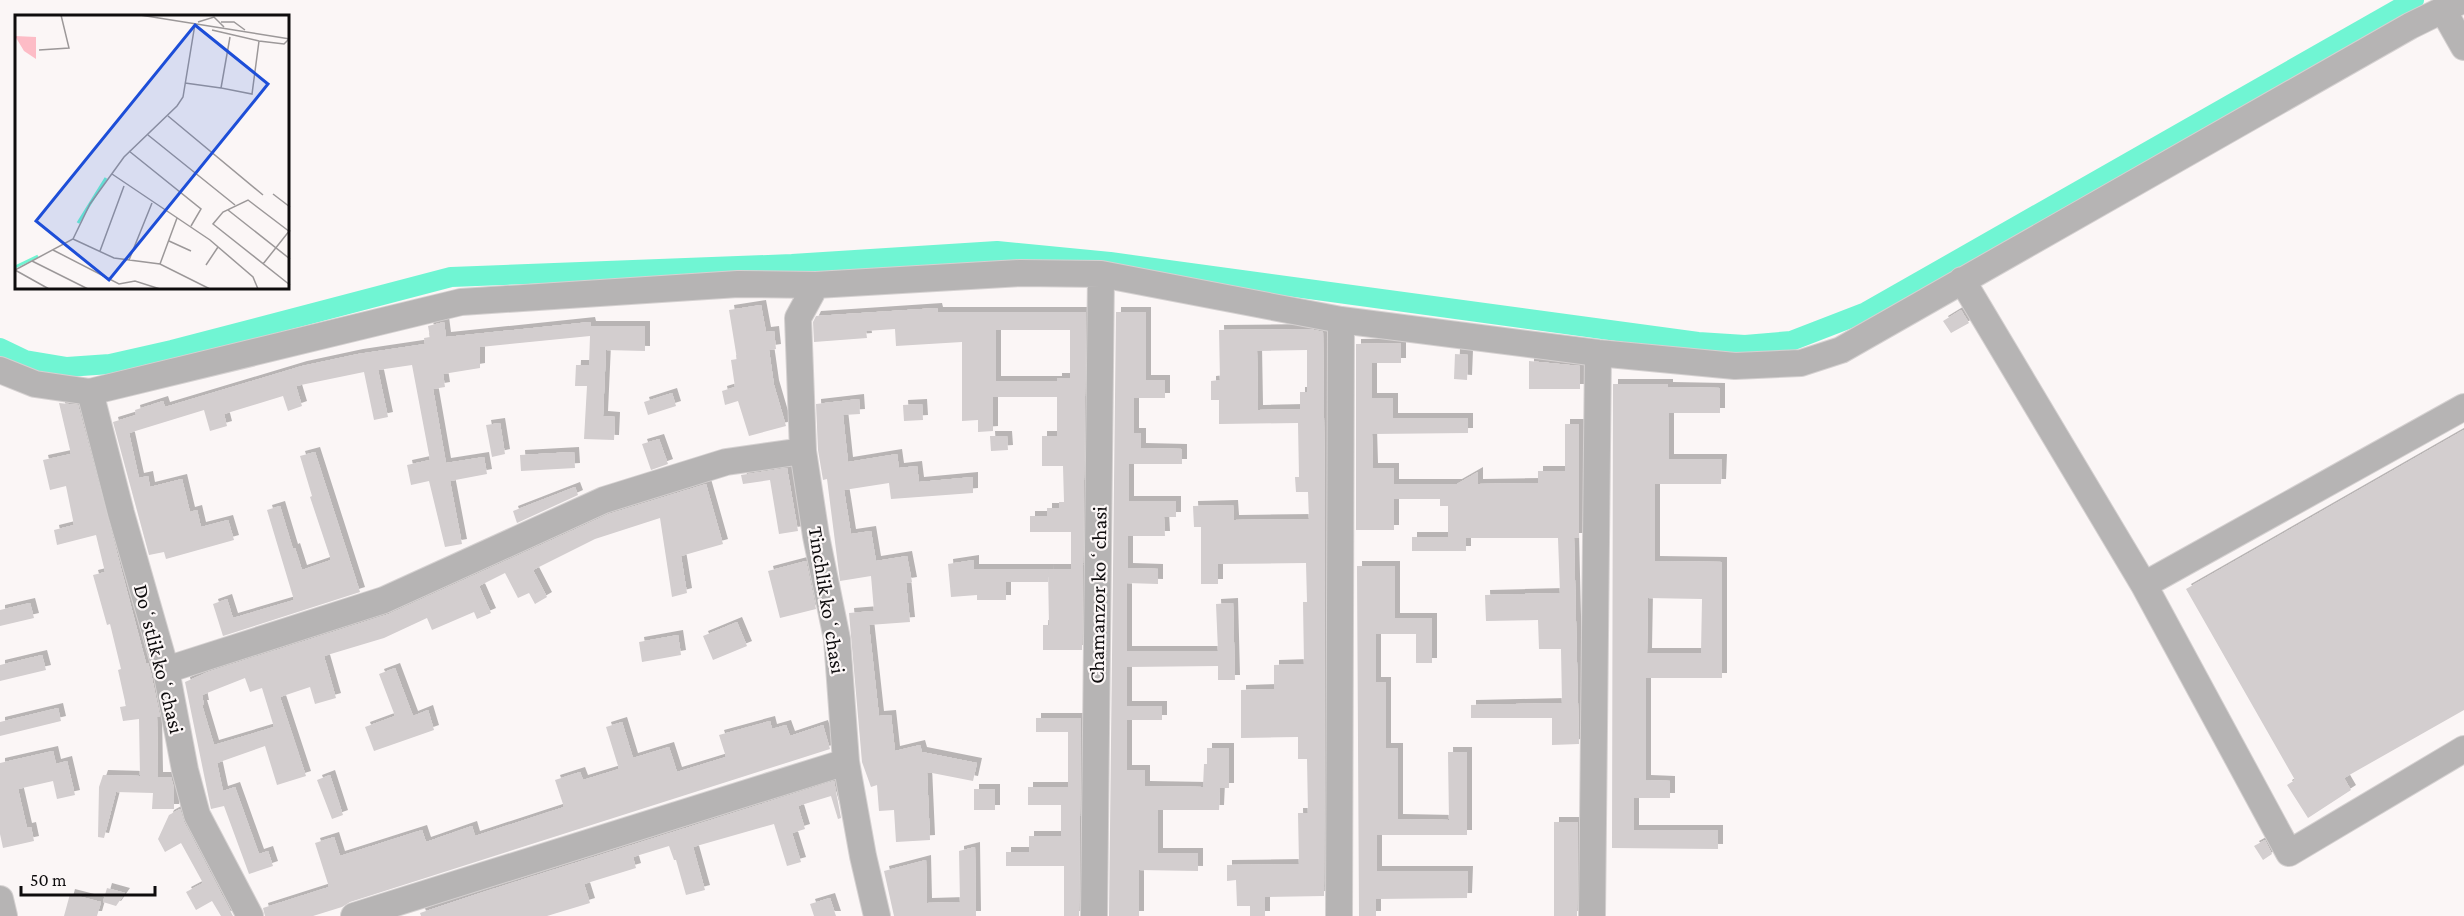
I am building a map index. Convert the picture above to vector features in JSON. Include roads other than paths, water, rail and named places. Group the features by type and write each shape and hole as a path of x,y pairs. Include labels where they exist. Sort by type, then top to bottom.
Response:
{"street":[{"path":"0,370 35,384 90,392 460,302 738,284 816,285 1020,273 1101,274 1341,320 1598,353 1735,366 1801,363 1841,350 2399,32 2453,5 2464,47"},
{"name":"Chamanzor koʻchasi","path":"1094,916 1101,274"},
{"path":"1962,280 2144,585 2289,854 2464,749"},
{"name":"Tinchlik koʻchasi","path":"816,285 798,318 803,451 816,536 837,639 846,762 863,856 877,916"},
{"path":"1339,916 1341,320"},
{"path":"1592,916 1598,353"},
{"name":"Doʻstlik koʻchasi","path":"90,392 121,513 166,670 185,770 197,815 250,916"},
{"path":"2144,585 2464,406"},
{"path":"166,670 384,600 604,500 726,462 803,451"},
{"path":"354,916 846,762"},
{"path":"0,899 4,916"}],"waterway":[{"path":"0,348 25,360 67,367 110,364 451,277 792,264 997,251 1110,262 1698,342 1745,345 1791,341 1866,312 2414,0"}]}
